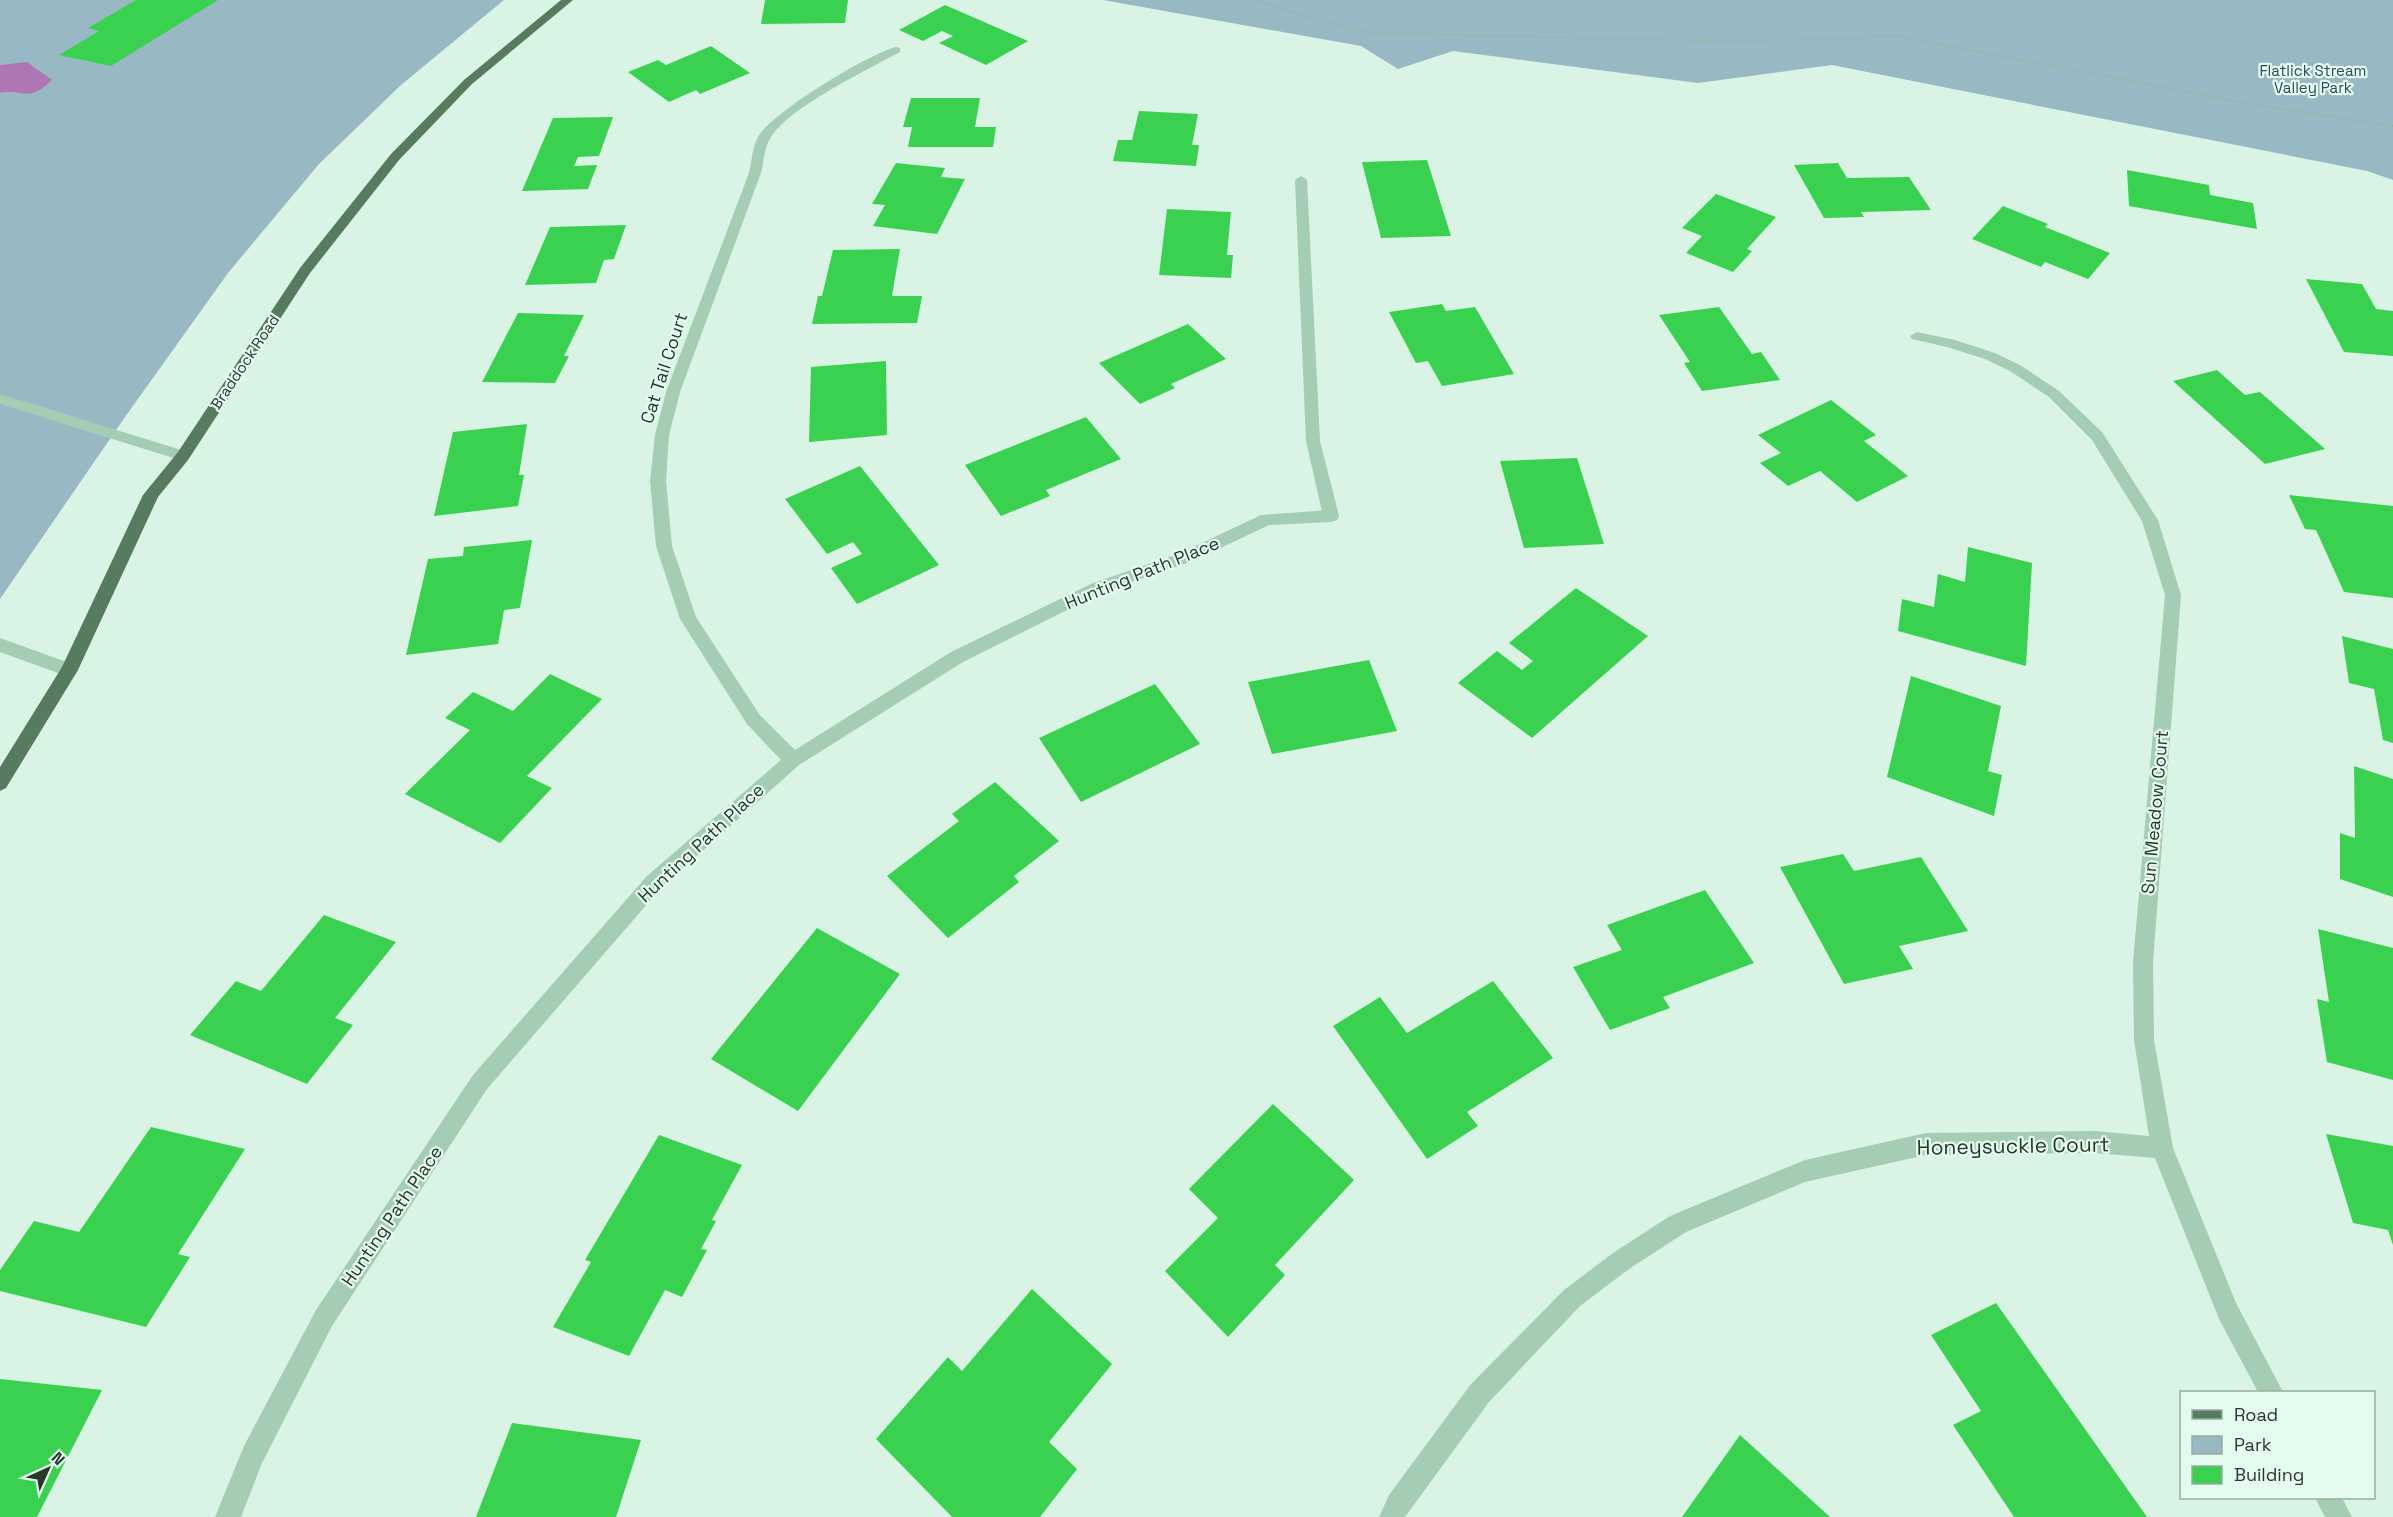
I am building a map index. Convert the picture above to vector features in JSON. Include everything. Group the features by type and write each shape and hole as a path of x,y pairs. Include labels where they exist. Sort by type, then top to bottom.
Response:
{"main road":[{"name":"Braddock Road","path":"0,783 69,670 151,495 183,456 305,271 395,157 468,82 568,0"}],"street":[{"name":"Cat Tail Court","path":"793,760 753,719 688,619 664,546 658,481 662,435 673,392 755,173 765,136 779,121 842,78 896,50"},
{"name":"Hunting Path Place","path":"228,1517 253,1455 324,1318 480,1082 654,882 793,760 957,657 1099,587 1187,557 1267,519 1331,516 1313,441 1301,180"},
{"name":"Sun Meadow Court","path":"1917,336 1950,343 1990,356 2015,368 2054,394 2097,436 2150,520 2173,595 2142,962 2144,1040 2162,1148 2227,1311 2270,1391"},
{"path":"0,399 183,456"},
{"path":"0,645 69,670"},
{"name":"Honeysuckle Court","path":"1392,1517 1398,1504 1480,1394 1572,1298 1621,1261 1678,1224 1805,1171 1926,1144 2095,1142 2162,1148"},
{"path":"2329,1499 2339,1517"}],"path":[{"path":"1256,0 1300,15 1370,33 1709,41 1848,39 1891,35 2256,105 2393,126"}],"green space":[{"path":"0,0 504,0 401,85 319,164 228,273 125,417 0,599"},
{"name":"Flatlick Stream Valley Park","path":"1103,0 2393,0 2393,180 2367,171 1832,65 1698,83 1453,51 1398,69 1361,46"}],"shaded area":[{"path":"27,62 52,80 31,93 0,93 0,65"}],"building":[{"path":"136,0 218,0 111,66 59,55 99,31 88,28"},
{"path":"765,0 848,0 845,23 761,24"},
{"path":"945,5 1028,41 986,65 939,43 953,36 942,31 923,41 899,30"},
{"path":"711,46 750,73 700,94 696,90 669,102 628,72 658,60 666,65"},
{"path":"911,98 980,98 975,127 996,127 993,147 908,147 912,127 903,127"},
{"path":"1139,111 1198,114 1192,145 1199,145 1196,166 1113,161 1118,140 1132,140"},
{"path":"613,117 599,156 578,157 574,166 597,165 588,189 522,191 553,118"},
{"path":"1427,160 1451,236 1381,238 1362,162"},
{"path":"896,163 945,168 941,177 965,179 937,234 873,226 885,205 872,204"},
{"path":"1838,163 1847,178 1909,177 1931,210 1861,212 1864,217 1824,218 1794,165"},
{"path":"2127,170 2209,185 2210,195 2253,203 2257,229 2129,206"},
{"path":"1716,194 1776,217 1747,249 1752,251 1733,272 1686,253 1702,236 1682,228"},
{"path":"2003,206 2048,224 2045,227 2110,253 2088,279 2045,262 2041,267 1972,239"},
{"path":"1167,209 1231,212 1227,255 1233,255 1231,278 1159,275"},
{"path":"626,225 614,259 604,260 596,283 525,285 550,227"},
{"path":"900,249 892,296 922,296 917,323 812,324 818,296 822,296 833,250"},
{"path":"2306,279 2362,284 2376,309 2393,311 2393,356 2344,352"},
{"path":"1442,304 1446,311 1475,307 1514,374 1442,386 1428,361 1416,363 1389,312"},
{"path":"1719,307 1752,354 1761,352 1780,380 1702,391 1684,363 1690,362 1659,315"},
{"path":"518,313 584,315 564,356 569,356 555,383 482,382"},
{"path":"1188,324 1226,359 1171,384 1175,388 1140,404 1099,363"},
{"path":"886,361 887,435 809,442 811,367"},
{"path":"2217,370 2245,395 2260,392 2325,449 2265,464 2173,381"},
{"path":"1831,400 1876,435 1864,441 1908,476 1857,502 1820,471 1788,486 1760,463 1781,453 1758,435"},
{"path":"1086,417 1121,459 1046,490 1050,496 1001,516 965,465"},
{"path":"527,424 519,475 524,475 518,506 434,516 453,432"},
{"path":"1577,458 1604,544 1524,548 1500,461"},
{"path":"860,466 939,565 857,604 831,568 862,554 853,542 827,554 785,499"},
{"path":"2289,495 2393,506 2393,598 2344,592 2316,530 2305,529"},
{"path":"532,540 520,608 504,610 498,644 406,655 428,559 463,556 464,547"},
{"path":"1968,547 2032,563 2026,666 1898,631 1902,599 1934,607 1938,574 1965,582"},
{"path":"1576,588 1648,636 1532,738 1458,683 1497,651 1522,670 1533,661 1509,643"},
{"path":"2342,636 2393,649 2393,743 2383,740 2374,689 2349,683"},
{"path":"1369,660 1397,731 1272,754 1248,682"},
{"path":"550,674 602,699 527,776 552,788 500,843 405,794 470,730 445,718 473,692 513,711"},
{"path":"1911,676 2001,706 1988,771 2002,775 1994,816 1887,777"},
{"path":"1155,684 1200,744 1081,802 1039,738"},
{"path":"2354,766 2393,779 2393,897 2340,879 2340,833 2355,838"},
{"path":"995,782 1059,841 1014,876 1019,882 948,938 887,876 959,821 952,814"},
{"path":"1843,854 1854,871 1921,857 1968,931 1899,946 1913,969 1844,984 1780,867"},
{"path":"1705,890 1754,963 1663,997 1670,1008 1610,1030 1573,967 1622,950 1607,925"},
{"path":"324,915 396,942 335,1018 353,1025 307,1084 190,1035 236,981 261,991"},
{"path":"817,928 900,974 798,1111 711,1059"},
{"path":"2318,929 2393,948 2393,1080 2327,1062 2317,999 2329,1002"},
{"path":"1493,981 1553,1058 1467,1112 1478,1126 1427,1159 1333,1026 1380,997 1407,1033"},
{"path":"1273,1104 1354,1180 1275,1265 1285,1275 1228,1337 1165,1271 1218,1218 1189,1189"},
{"path":"151,1127 245,1149 178,1254 190,1257 146,1327 0,1291 0,1270 34,1221 79,1232"},
{"path":"2326,1134 2393,1146 2393,1245 2388,1230 2353,1223"},
{"path":"659,1135 742,1165 712,1220 716,1221 701,1249 707,1250 682,1297 665,1290 629,1356 553,1327 591,1262 585,1260"},
{"path":"1032,1289 1112,1364 1049,1442 1077,1469 1040,1517 952,1517 876,1439 948,1357 962,1371"},
{"path":"1996,1303 2147,1517 2014,1517 1953,1425 1981,1411 1931,1335"},
{"path":"0,1379 102,1390 37,1517 0,1517"},
{"path":"512,1423 641,1440 616,1517 476,1517"},
{"path":"1740,1435 1830,1517 1682,1517"}]}
